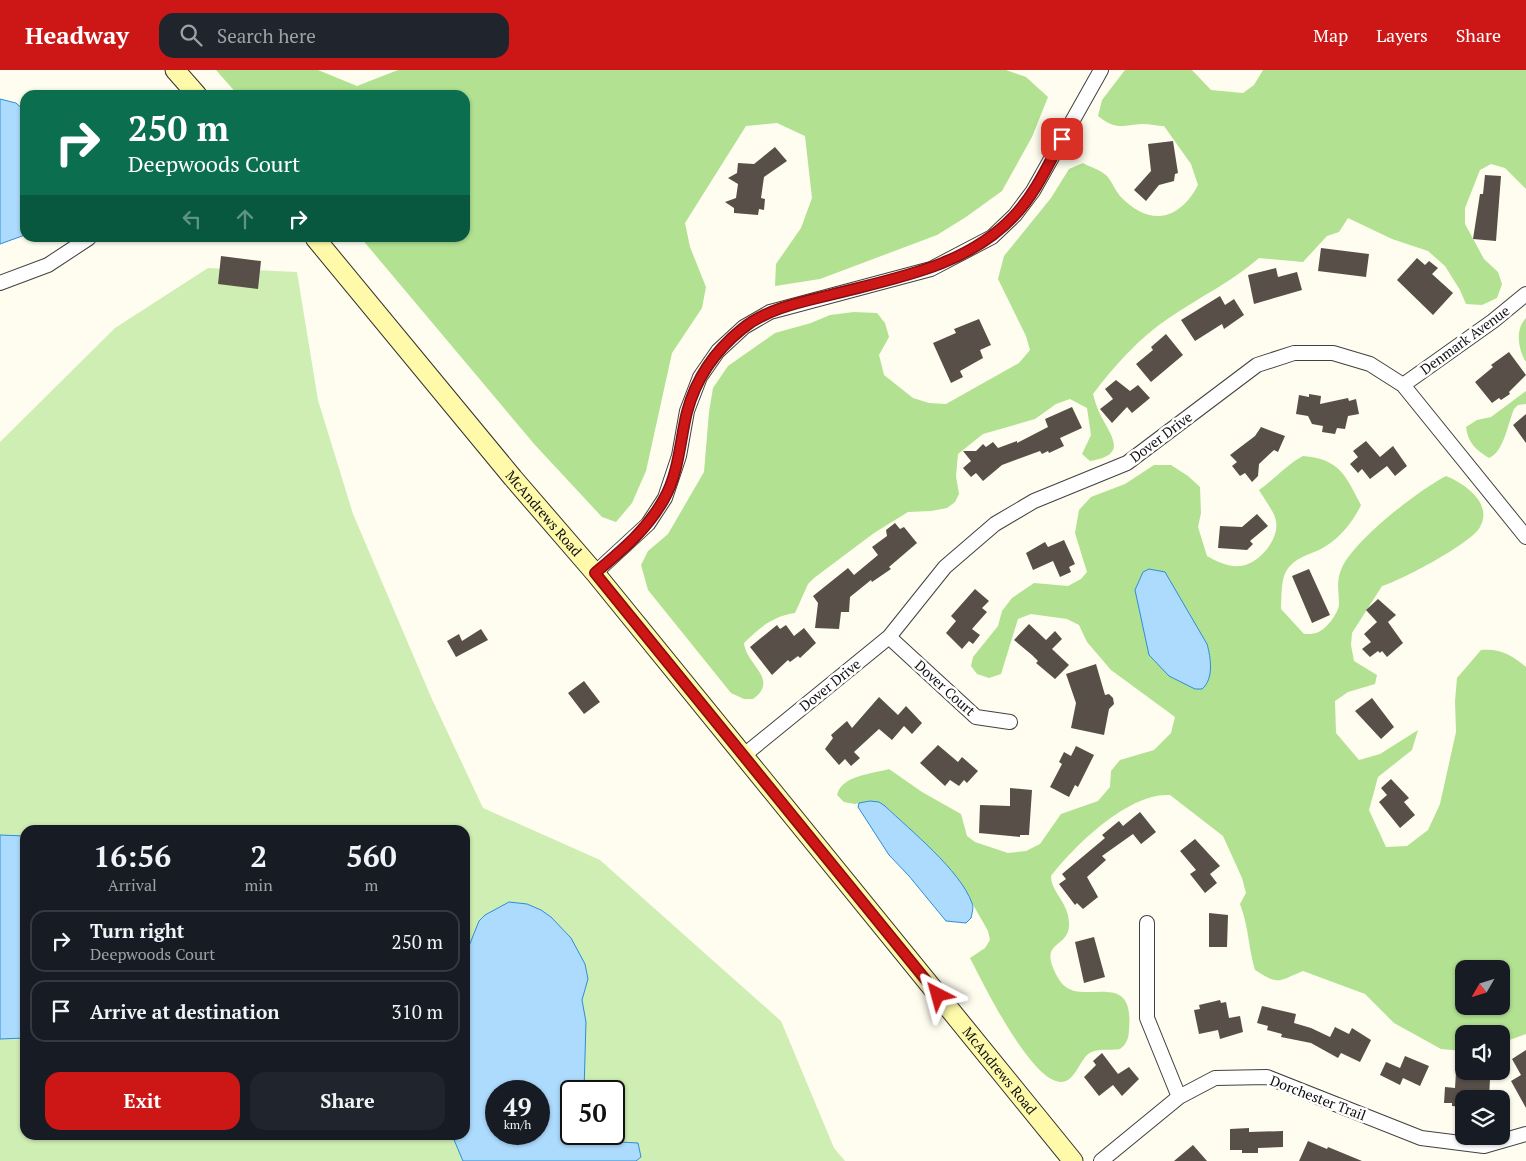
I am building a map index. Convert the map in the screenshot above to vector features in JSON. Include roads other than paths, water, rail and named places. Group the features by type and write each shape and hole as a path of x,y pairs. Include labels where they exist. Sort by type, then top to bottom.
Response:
{"main road":[{"path":"175,70 192,90"},
{"name":"McAndrews Road","path":"318,242 595,573 1073,1161"}],"street":[{"path":"595,573 648,524 665,498 679,456 687,411 700,377 718,351 744,327 770,312 931,269 992,237 1015,215 1033,191 1101,70"},
{"path":"0,283 48,265 83,242"},
{"name":"Denmark Avenue","path":"1403,385 1493,322 1526,294"},
{"name":"Dover Drive","path":"744,756 888,637 945,567 995,524 1034,501 1127,464 1257,365 1294,353 1333,353 1370,364 1403,385 1526,537"},
{"name":"Dover Court","path":"888,637 976,717 1010,722"},
{"path":"1148,922 1147,1018 1179,1097"},
{"name":"Dorchester Trail","path":"1101,1161 1179,1097 1215,1078 1267,1077 1421,1138 1484,1146 1526,1134"}],"water":[{"path":"0,99 16,103 20,107 20,237 0,244"},
{"path":"1149,569 1165,572 1207,644 1210,656 1210,674 1206,685 1202,689 1195,689 1169,676 1149,655 1135,590 1143,572"},
{"path":"879,802 885,806 933,851 957,877 973,905 971,918 966,923 946,921 889,855 858,807 859,803"},
{"path":"0,835 20,836 20,1038 0,1039"},
{"path":"509,902 527,904 541,910 551,917 571,938 585,964 588,979 582,1000 586,1022 584,1080 560,1080 560,1145 625,1145 625,1142 638,1143 641,1157 636,1161 463,1161 454,1140 470,1140 470,944 479,921 485,915"}]}
